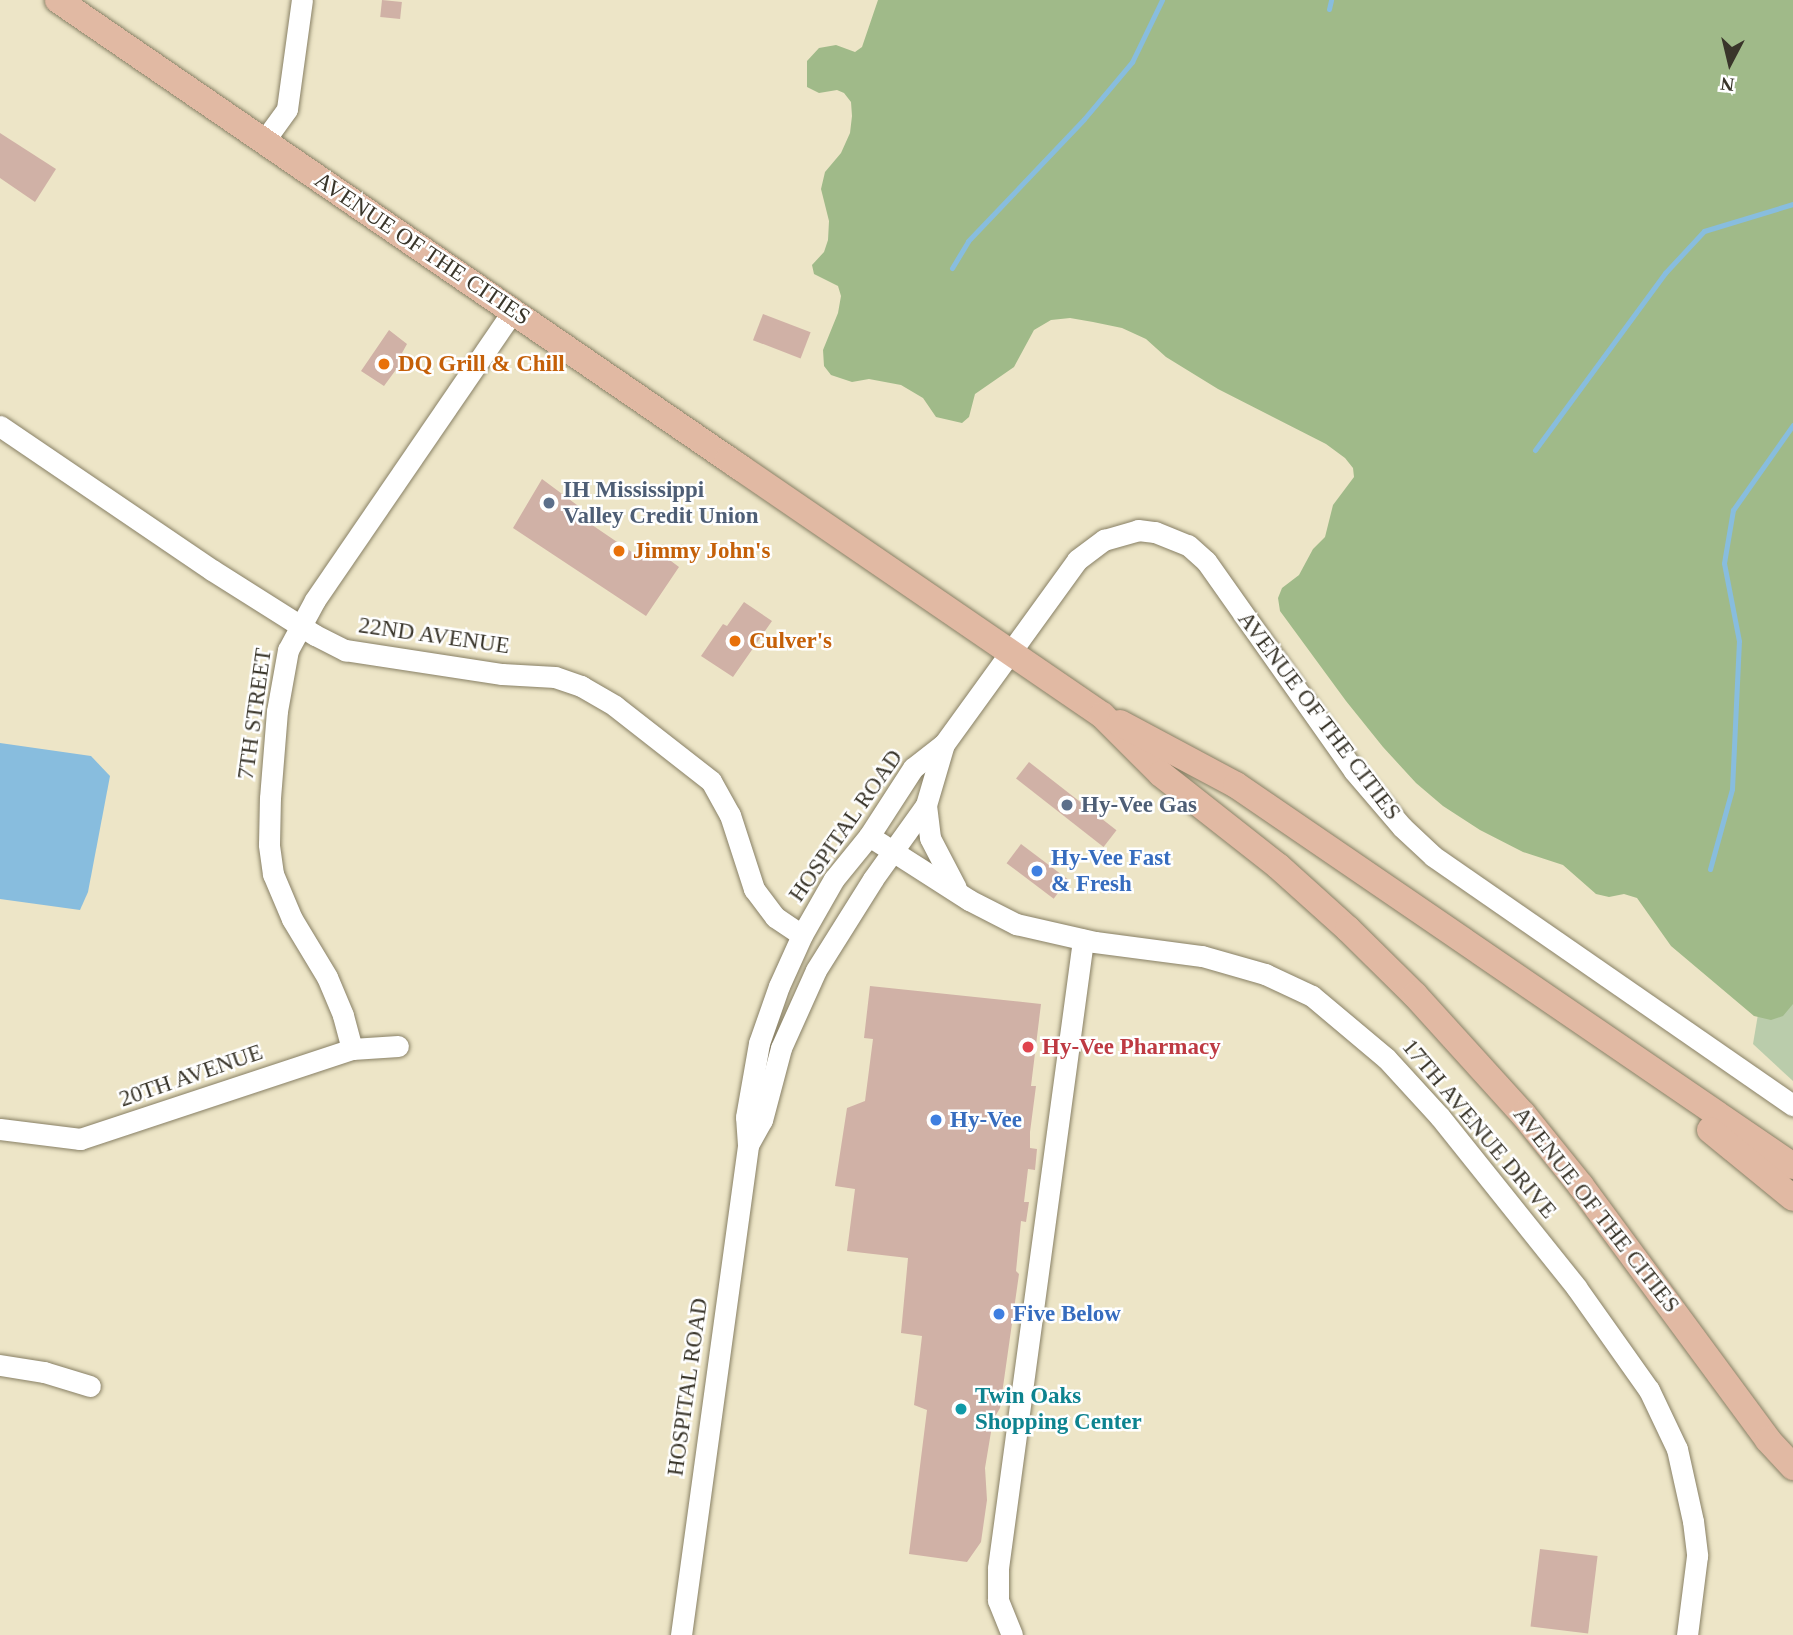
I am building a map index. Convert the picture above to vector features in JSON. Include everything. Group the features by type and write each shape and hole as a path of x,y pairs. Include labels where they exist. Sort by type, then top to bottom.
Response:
{"main road":[{"name":"AVENUE OF THE CITIES","path":"61,1 960,618"},
{"name":"AVENUE OF THE CITIES","path":"728,459 1102,715 1182,754 1236,785 1793,1166"},
{"name":"AVENUE OF THE CITIES","path":"1102,715 1161,774 1216,814 1301,886 1415,995 1480,1063 1581,1186 1738,1400 1793,1467"},
{"name":"AVENUE OF THE CITIES","path":"1545,997 1793,1198"}],"street":[{"path":"264,141 287,109 302,0"},
{"name":"7TH STREET","path":"352,1048 343,1015 327,977 292,919 273,874 269,845 277,711 288,650 301,624 513,311"},
{"name":"22ND AVENUE","path":"0,426 212,569 315,635 345,650 502,674 555,677 581,686 615,706 711,781 730,815 754,889 775,917 802,935"},
{"name":"AVENUE OF THE CITIES","path":"1011,652 1077,560 1104,540 1138,530 1155,532 1188,545 1206,561 1354,771 1402,827 1425,849 1693,1039 1793,1105"},
{"name":"HOSPITAL ROAD","path":"681,1635 748,1145 746,1117 759,1043 779,986 802,935 834,879 869,836 913,768 944,744 1011,652"},
{"name":"HOSPITAL ROAD","path":"748,1145 762,1120 781,1048 816,970 892,851 926,805 944,744"},
{"path":"926,805 930,838 959,893"},
{"name":"17TH AVENUE DRIVE","path":"869,836 959,893 1016,924 1083,940 1234,963 1293,986 1334,1011 1386,1058 1440,1117 1576,1287 1649,1390 1664,1418 1686,1481 1697,1556 1687,1635"},
{"path":"1012,1635 998,1600 998,1568 1083,940"},
{"name":"20TH AVENUE","path":"0,1129 80,1139 352,1048 398,1046"},
{"path":"0,1365 44,1372 90,1386"}],"green space":[{"path":"878,0 1793,0 1793,1004 1783,1016 1771,1020 1754,1016 1671,946 1637,898 1624,894 1609,897 1596,894 1563,865 1523,852 1480,830 1443,806 1416,783 1346,701 1280,611 1278,598 1282,588 1299,575 1313,549 1325,537 1333,505 1354,477 1353,468 1345,458 1326,444 1218,389 1166,357 1146,339 1122,328 1070,318 1051,320 1034,330 1014,367 975,394 969,417 962,423 936,417 923,398 901,385 869,379 852,382 831,375 824,366 823,350 838,313 841,296 838,286 814,274 812,265 824,252 828,240 829,221 821,189 825,172 841,153 850,133 851,102 844,93 837,90 819,93 807,87 807,61 819,48 836,45 855,52 862,47"},
{"path":"1793,807 1793,1081 1753,1044"}],"water":[{"path":"0,743 91,756 110,776 88,892 80,910 0,899"}],"building":[{"path":"382,0 402,2 400,19 380,17"},
{"path":"0,133 56,169 35,202 0,178"},
{"path":"763,314 811,332 801,358 753,340"},
{"name":"DQ Grill & Chill","path":"389,330 407,344 402,353 406,356 384,386 361,371"},
{"path":"542,479 581,508 576,514 642,559 651,546 679,567 646,616 513,528"},
{"name":"Culver's","path":"744,602 772,621 733,677 701,656 723,624 727,626"},
{"name":"Hy-Vee Gas","path":"1029,762 1116,830 1104,847 1016,779"},
{"name":"Hy-Vee Fast & Fresh","path":"1021,844 1068,880 1054,899 1007,863"},
{"name":"Hy-Vee","path":"870,986 1041,1004 1031,1086 1036,1086 1030,1132 1030,1148 1037,1149 1035,1170 1028,1169 1024,1202 1029,1202 1026,1222 1021,1221 1016,1271 1019,1274 1000,1408 993,1420 985,1468 987,1500 981,1542 967,1562 909,1554 927,1410 914,1405 922,1336 901,1333 908,1258 847,1251 855,1189 835,1186 847,1108 865,1101 873,1039 864,1038"},
{"path":"1540,1549 1598,1556 1588,1633 1530,1626"}],"waterway":[{"path":"952,268 968,241 1084,119 1132,62 1162,0"},
{"path":"1329,9 1331,0"},
{"path":"1535,450 1665,273 1704,231 1793,204"},
{"path":"1710,869 1732,789 1739,641 1724,563 1733,510 1793,425"}],"place":[{"name":"DQ Grill & Chill","path":"384,364"},
{"name":"IH Mississippi Valley Credit Union","path":"549,503"},
{"name":"Jimmy John's","path":"619,551"},
{"name":"Culver's","path":"735,641"},
{"name":"Hy-Vee Gas","path":"1067,805"},
{"name":"Hy-Vee Fast & Fresh","path":"1037,871"},
{"name":"Hy-Vee Pharmacy","path":"1028,1047"},
{"name":"Hy-Vee","path":"936,1120"},
{"name":"Five Below","path":"999,1314"},
{"name":"Twin Oaks Shopping Center","path":"961,1409"}]}
